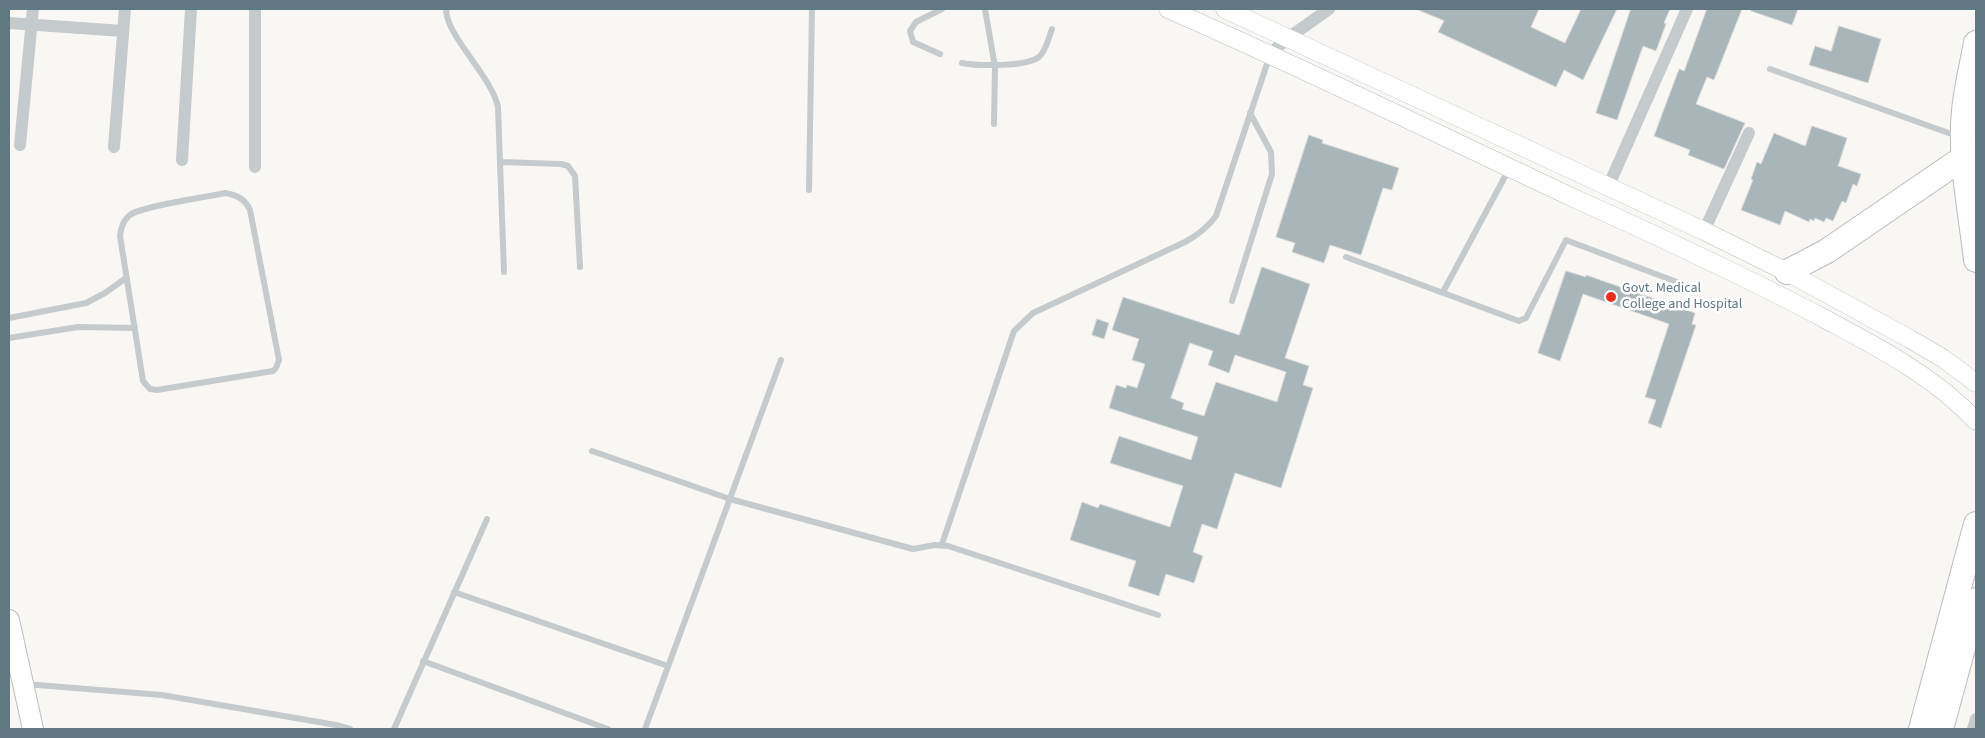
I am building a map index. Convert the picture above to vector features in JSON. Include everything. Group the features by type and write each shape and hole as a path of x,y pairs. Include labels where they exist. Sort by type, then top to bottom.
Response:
{"highway":[{"path":"1976,43 1964,110 1976,260"},
{"path":"1787,272 1827,251 1968,148"},
{"path":"1921,729 1976,524"},
{"path":"1941,729 1976,600"}],"main road":[{"path":"1168,9 1270,54 1510,168 1721,265 1854,335 1928,378 1958,401 1976,421"},
{"path":"1233,10 1288,38 1704,231 1787,272 1944,359 1976,384"},
{"path":"9,620 32,729"}],"street":[{"path":"20,145 33,9"},
{"path":"114,147 125,9"},
{"path":"182,160 191,9"},
{"path":"255,9 255,167"},
{"path":"1270,54 1288,38 1329,9"},
{"path":"1608,187 1687,9"},
{"path":"9,23 123,31"},
{"path":"1704,231 1749,133"},
{"path":"1973,729 1976,719"}],"lane":[{"path":"446,9 448,24 496,98 498,107 504,272"},
{"path":"808,190 812,9"},
{"path":"940,54 913,42 910,31 916,22 942,9"},
{"path":"985,9 995,66 994,124"},
{"path":"962,63 974,66 995,66 1038,58 1052,28"},
{"path":"942,544 1014,331 1033,313 1185,242 1200,234 1209,226 1216,216 1270,54"},
{"path":"1770,68 1968,148"},
{"path":"1232,301 1272,174 1271,152 1250,113"},
{"path":"500,162 561,164 573,170 575,176 580,268"},
{"path":"1443,292 1510,168"},
{"path":"225,193 234,194 242,199 250,210 279,360 273,371 157,390 150,389 142,381 135,328 120,236 125,219 138,210 225,193"},
{"path":"1346,257 1519,321 1526,318 1566,240 1682,284"},
{"path":"9,318 86,303 105,293 126,278"},
{"path":"9,338 78,327 135,328"},
{"path":"645,729 781,360"},
{"path":"592,451 730,498 913,549 942,544 1158,614"},
{"path":"394,729 486,519"},
{"path":"454,592 668,666"},
{"path":"423,661 608,729"},
{"path":"23,684 162,695 350,729"}],"building":[{"path":"1416,9 1539,9 1531,27 1565,43 1581,9 1617,9 1583,80 1564,70 1556,87 1438,32 1444,21"},
{"path":"1631,9 1670,9 1656,51 1643,46 1617,120 1596,113"},
{"path":"1707,9 1742,9 1714,80 1707,77 1696,104 1745,123 1724,169 1688,155 1690,150 1654,136 1679,69 1684,71"},
{"path":"1751,9 1798,9 1792,25 1751,11"},
{"path":"1839,26 1881,39 1868,83 1809,65 1815,46 1831,51"},
{"path":"1812,126 1847,138 1838,166 1861,174 1857,186 1853,184 1846,203 1842,201 1833,221 1826,218 1824,222 1815,218 1814,221 1810,219 1809,222 1785,211 1780,225 1741,210 1753,180 1751,179 1757,162 1761,164 1774,133 1805,146"},
{"path":"1309,135 1323,140 1322,143 1399,168 1392,190 1383,188 1361,255 1330,245 1324,263 1292,252 1295,243 1276,237"},
{"path":"1262,267 1310,284 1285,358 1309,366 1303,385 1313,388 1281,488 1235,473 1217,529 1202,524 1193,552 1203,556 1194,583 1166,574 1159,596 1128,586 1136,561 1070,540 1082,502 1098,508 1100,504 1170,527 1183,486 1110,463 1119,436 1191,460 1198,437 1109,408 1116,385 1126,388 1127,385 1137,388 1145,364 1132,360 1139,339 1112,330 1123,297 1239,335","holes":["1190,343 1213,351 1208,365 1229,373 1235,355 1286,372 1277,402 1216,382 1204,416 1182,409 1184,403 1171,398"]},
{"path":"1566,271 1586,277 1586,275 1695,313 1692,324 1696,325 1661,428 1648,423 1656,400 1645,397 1669,324 1583,294 1560,361 1538,353"},
{"path":"1097,319 1109,323 1104,339 1092,335"}],"place":[{"name":"Govt. Medical College and Hospital","path":"1611,297"}]}
